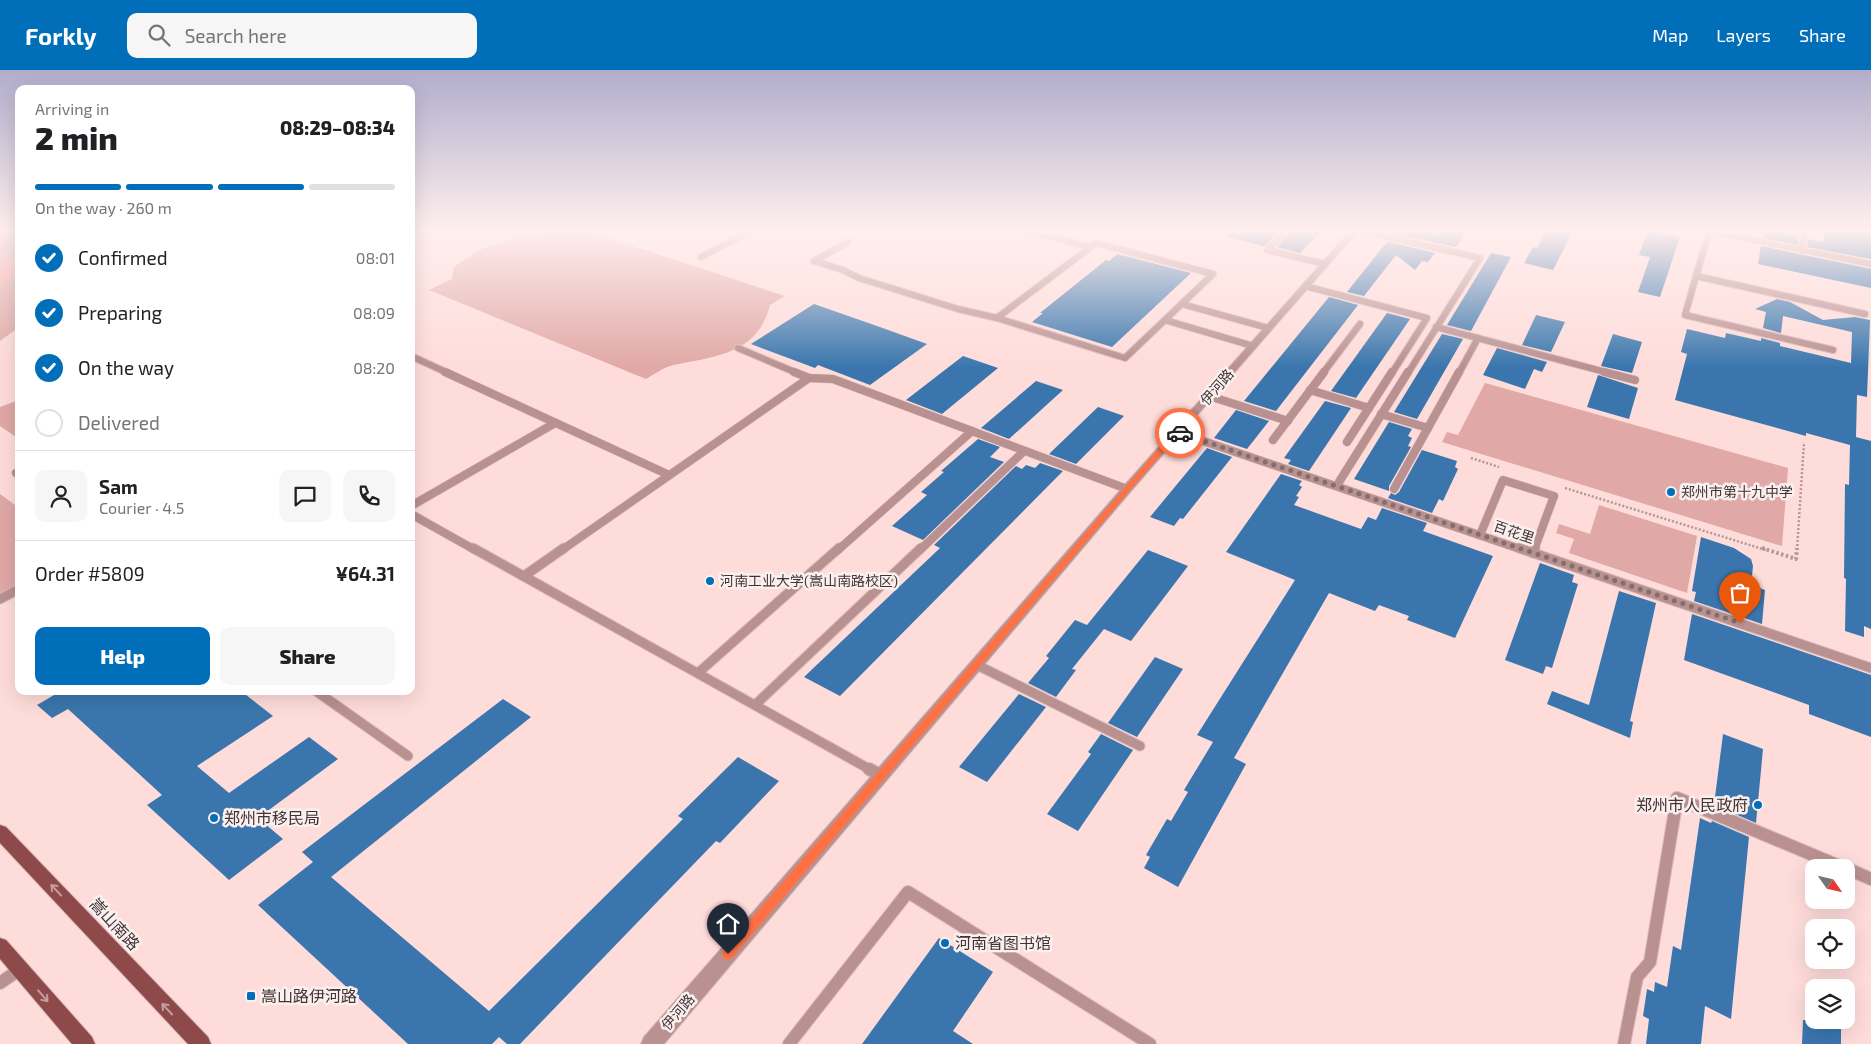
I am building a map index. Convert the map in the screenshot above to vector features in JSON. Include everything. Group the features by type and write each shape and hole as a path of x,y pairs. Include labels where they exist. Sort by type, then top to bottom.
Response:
{"main road":[{"name":"嵩山南路","path":"0,832 200,1044"},
{"path":"0,946 85,1044"}],"street":[{"name":"伊河路","path":"650,1044 1127,489 1314,276"}],"lane":[{"path":"856,276 958,309 997,318 1125,358 1210,276"},
{"path":"997,318 1051,276"},
{"path":"1339,482 1468,276"},
{"path":"1696,276 1685,315 1833,350"},
{"path":"1698,276 1865,314"},
{"path":"1305,286 1427,318 1347,442"},
{"path":"1182,304 1268,328"},
{"path":"1165,320 1253,346"},
{"path":"1273,440 1360,324"},
{"path":"1436,327 1635,380"},
{"path":"1394,489 1478,338"},
{"path":"738,348 810,378 833,379 1127,489"},
{"path":"415,358 669,476"},
{"path":"524,576 810,378"},
{"path":"1310,390 1369,408"},
{"path":"1209,396 1288,421"},
{"path":"1381,414 1428,428"},
{"path":"415,504 555,423"},
{"path":"698,673 972,431"},
{"name":"百花里","path":"1177,432 1871,668"},
{"path":"755,705 1024,450"},
{"path":"1480,535 1503,480 1554,496 1533,553"},
{"path":"415,516 882,776"},
{"path":"0,599 15,591"},
{"path":"976,665 1140,746"},
{"path":"322,695 408,756"},
{"path":"1624,1044 1637,977 1650,962 1676,798 1823,859"},
{"path":"1855,872 1871,878"},
{"path":"789,1044 908,892 1150,1044"},
{"path":"0,983 20,969"}],"path":[{"path":"1558,485 1796,559 1804,442"},
{"path":"1471,458 1506,469"}],"shaded area":[{"path":"0,276 15,276 15,330 0,341"},
{"path":"0,276 12,276 0,285"},
{"path":"452,276 725,276 785,296 770,305 759,330 742,345 720,355 667,367 646,379 429,290 452,279"},
{"path":"1485,383 1788,468 1782,546 1442,442 1447,432 1458,435"},
{"path":"15,401 15,436 0,426 0,407"},
{"path":"0,494 15,505 15,586 0,594"},
{"path":"1599,505 1697,536 1687,593 1569,553 1574,539 1556,533 1559,524 1590,534"}],"building":[{"path":"1086,276 1187,276 1112,347 1032,322 1043,313 1040,313"},
{"path":"1359,276 1379,276 1364,296 1347,292"},
{"path":"1477,276 1500,276 1471,331 1447,325"},
{"path":"1643,276 1667,276 1660,297 1638,292"},
{"path":"1817,276 1871,276 1871,288"},
{"path":"1329,297 1358,305 1276,411 1244,401"},
{"path":"1777,299 1790,302 1823,320 1855,317 1870,320 1867,397 1857,395 1856,437 1871,441 1871,629 1864,626 1864,637 1845,631 1845,484 1849,485 1850,445 1806,433 1806,436 1675,400 1687,354 1681,352 1687,329 1725,338 1726,333 1761,341 1761,338 1780,343 1780,346 1851,363 1852,332 1783,316 1781,333 1763,328 1766,312 1755,309"},
{"path":"814,304 927,344 870,385 818,365 815,368 751,344"},
{"path":"1387,313 1410,319 1356,398 1331,391"},
{"path":"1536,315 1565,322 1551,352 1522,345"},
{"path":"1442,334 1463,339 1417,419 1394,412"},
{"path":"1613,334 1642,342 1632,373 1601,366"},
{"path":"1497,348 1547,362 1542,372 1534,369 1525,389 1483,375"},
{"path":"963,356 998,368 942,414 906,400"},
{"path":"1598,375 1638,388 1629,419 1587,407"},
{"path":"1036,381 1063,390 1009,439 981,428"},
{"path":"1325,401 1351,408 1309,471 1288,464 1291,460 1284,458"},
{"path":"1098,407 1124,416 1076,464 1049,454"},
{"path":"1236,410 1269,421 1247,449 1214,438"},
{"path":"1389,422 1412,429 1408,436 1412,438 1408,446 1411,447 1389,486 1389,491 1354,479"},
{"path":"978,439 1000,447 990,457 1004,462 923,540 892,526 927,495 921,492 944,472 941,471"},
{"path":"1207,448 1232,457 1183,519 1180,518 1174,526 1150,517"},
{"path":"1422,450 1457,461 1455,467 1458,469 1443,501 1439,499 1432,513 1388,498 1391,493 1395,495 1399,492"},
{"path":"1040,463 1063,471 840,696 804,677 940,548 934,545 1016,466 1022,469 1026,465 1035,468"},
{"path":"1281,474 1302,481 1299,485 1302,487 1296,496 1299,497 1294,505 1361,529 1368,517 1376,520 1382,508 1427,523 1423,531 1493,556 1455,638 1407,620 1409,616 1379,605 1375,611 1329,593 1234,758 1246,764 1178,887 1144,868 1150,857 1146,855 1167,819 1171,821 1188,792 1184,790 1213,742 1197,735 1295,580 1226,552"},
{"path":"1701,537 1734,548 1751,559 1753,566 1751,585 1765,590 1762,624 1694,601 1696,592 1692,591"},
{"path":"1148,550 1188,566 1131,641 1104,629 1072,669 1076,670 1056,697 1028,683 1049,658 1046,656 1075,620 1087,625"},
{"path":"1540,563 1574,575 1572,582 1578,584 1552,668 1546,666 1543,674 1505,660"},
{"path":"1619,591 1656,603 1630,721 1633,722 1630,738 1547,704 1552,691 1589,705"},
{"path":"1692,614 1871,675 1871,737 1809,714 1809,705 1684,660"},
{"path":"1155,657 1183,669 1137,737 1108,723"},
{"path":"1019,694 1046,707 987,782 959,767"},
{"path":"54,695 246,695 273,716 197,766 229,793 309,737 338,759 258,818 283,839 229,880 147,805 162,795 68,709 52,718 37,705"},
{"path":"503,699 531,717 331,877 489,1011 683,819 678,816 738,757 779,781 720,843 716,841 520,1044 507,1044 499,1037 492,1044 408,1044 258,905 313,862 302,852"},
{"path":"1101,734 1133,750 1078,831 1047,814 1091,754 1088,752"},
{"path":"1723,734 1763,749 1756,823 1714,805"},
{"path":"1700,818 1711,823 1712,821 1749,837 1731,1019 1705,1006 1701,1044 1646,1044 1649,1019 1643,1016 1647,989 1654,992 1655,982 1667,987 1673,946 1681,950"},
{"path":"939,938 993,972 953,1031 973,1044 862,1044"},
{"path":"1803,1020 1805,1020 1805,1029 1841,1029 1841,1044 1802,1044"}],"way so far":[{"path":"1180,433 1740,623"}],"place":[{"name":"郑州市第十九中学","path":"1671,492"},
{"name":"河南工业大学(嵩山南路校区)","path":"710,581"},
{"name":"郑州市人民政府","path":"1758,805"},
{"name":"郑州市移民局","path":"214,818"},
{"name":"河南省图书馆","path":"945,943"},
{"name":"嵩山路伊河路","path":"251,996"}],"route":[{"path":"728,954 1127,489 1177,432 1180,433"}]}
